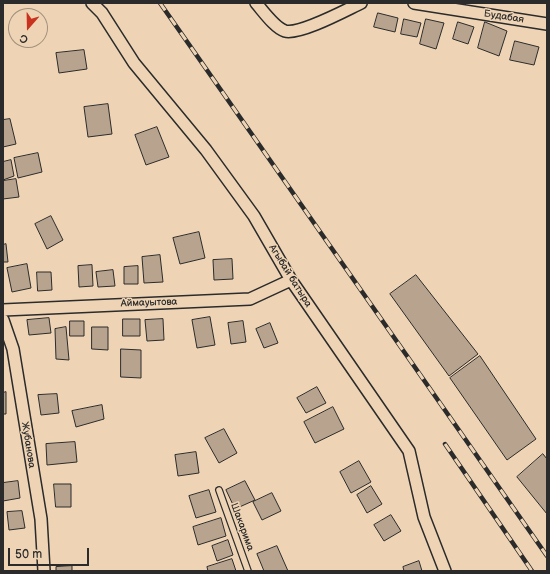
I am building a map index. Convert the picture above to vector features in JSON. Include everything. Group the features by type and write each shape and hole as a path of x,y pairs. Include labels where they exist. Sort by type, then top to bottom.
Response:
{"street":[{"name":"Агыбай батыра","path":"92,3 102,13 134,63 206,150 254,216 291,280 410,451 424,517 445,571"},
{"path":"256,3 273,23 285,31 293,32 304,29 361,3"},
{"name":"Будабая","path":"414,3 547,24"},
{"name":"Аймауытова","path":"3,310 250,299 291,280"},
{"name":"Жубанова","path":"3,320 13,350 41,519 44,571"}],"lane":[{"name":"Шакарима","path":"219,490 248,571"}],"building":[{"path":"378,13 398,18 395,32 374,27"},
{"path":"404,19 421,23 417,37 401,34"},
{"path":"426,19 444,23 436,49 420,44"},
{"path":"458,22 474,27 468,44 453,39"},
{"path":"485,22 507,31 499,56 478,48"},
{"path":"515,41 539,47 534,65 510,60"},
{"path":"84,50 87,69 59,73 56,53"},
{"path":"108,104 112,134 88,137 84,107"},
{"path":"10,119 16,144 3,147 3,120"},
{"path":"157,127 169,157 146,165 135,135"},
{"path":"38,153 42,172 18,178 14,158"},
{"path":"11,160 14,176 3,180 3,162"},
{"path":"16,179 19,197 3,199 3,181"},
{"path":"51,216 63,240 47,249 35,224"},
{"path":"199,232 205,258 180,264 173,238"},
{"path":"6,244 8,262 3,262 3,245"},
{"path":"160,255 163,282 144,283 142,257"},
{"path":"232,259 233,279 214,280 213,260"},
{"path":"27,264 31,288 12,292 7,268"},
{"path":"92,265 93,286 79,287 78,266"},
{"path":"138,266 138,284 124,284 124,267"},
{"path":"113,270 115,286 98,287 96,272"},
{"path":"37,272 51,272 52,290 38,291"},
{"path":"416,275 478,354 449,376 390,294"},
{"path":"210,317 215,345 197,348 192,320"},
{"path":"49,318 51,333 29,335 27,320"},
{"path":"123,319 140,319 140,336 123,336"},
{"path":"163,319 164,340 147,341 145,320"},
{"path":"70,321 84,321 84,336 70,336"},
{"path":"243,321 246,342 231,344 228,323"},
{"path":"270,323 278,343 264,348 256,329"},
{"path":"66,327 69,360 56,359 55,329"},
{"path":"92,327 108,327 108,350 92,349"},
{"path":"121,349 141,350 141,378 121,377"},
{"path":"480,356 536,439 507,460 450,378"},
{"path":"317,387 326,403 306,413 297,398"},
{"path":"6,392 6,414 3,414 3,393"},
{"path":"57,394 59,413 41,415 38,395"},
{"path":"102,405 104,419 76,427 72,411"},
{"path":"333,407 344,429 315,443 304,422"},
{"path":"224,429 237,453 219,463 205,438"},
{"path":"75,442 77,462 47,465 46,444"},
{"path":"196,452 199,473 178,476 175,455"},
{"path":"543,454 547,459 547,514 517,477"},
{"path":"359,461 371,482 351,493 340,472"},
{"path":"18,481 20,498 3,501 3,483"},
{"path":"245,481 255,500 235,509 226,490"},
{"path":"54,484 71,484 71,507 56,507"},
{"path":"371,486 382,504 367,513 357,495"},
{"path":"209,490 216,512 196,518 189,496"},
{"path":"272,493 281,511 262,520 253,502"},
{"path":"22,511 25,528 9,530 7,512"},
{"path":"391,515 401,531 384,541 374,525"},
{"path":"221,518 226,536 198,545 193,527"},
{"path":"228,540 233,555 217,561 212,546"},
{"path":"277,546 288,571 264,571 257,554"},
{"path":"232,559 236,571 208,571 207,567"},
{"path":"419,561 422,571 404,571 403,567"},
{"path":"72,566 72,571 56,571 56,567"}],"railway":[{"path":"160,3 547,556"},
{"path":"445,444 532,571"}]}
